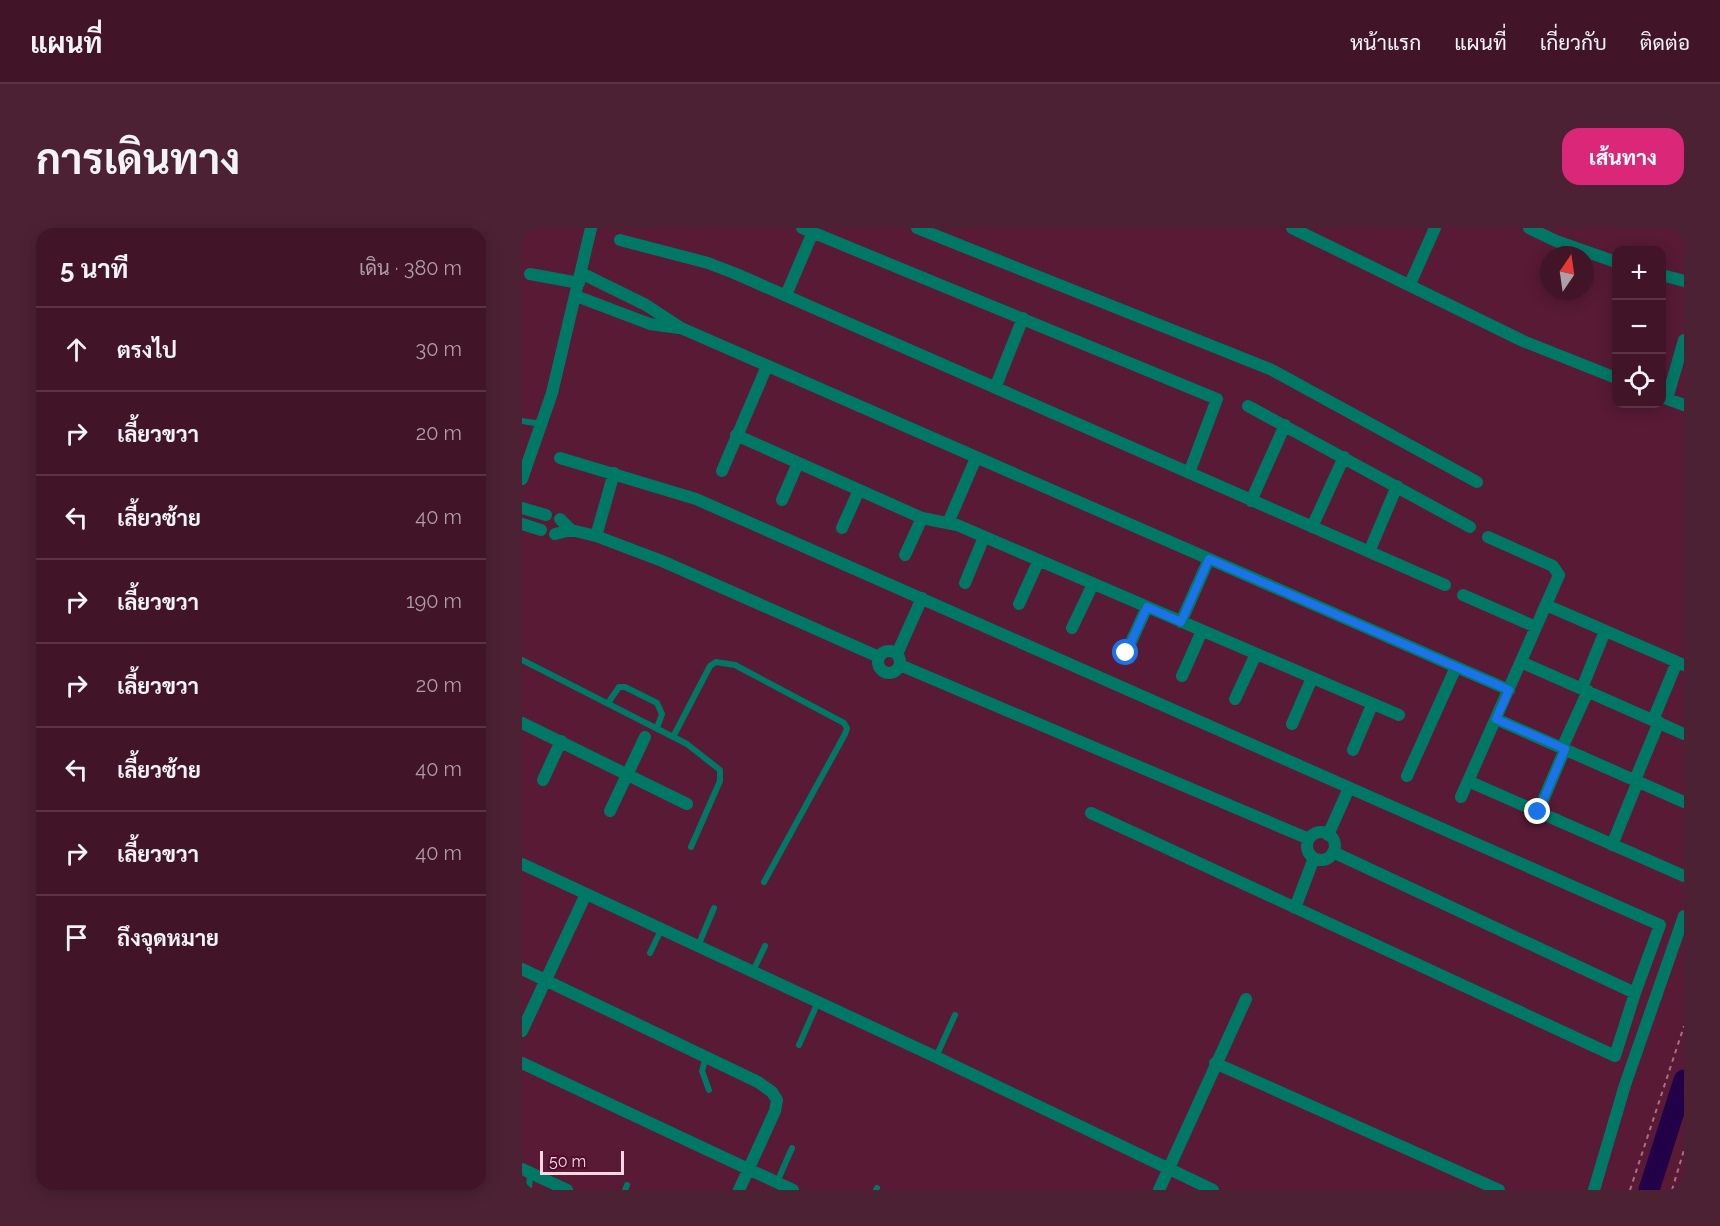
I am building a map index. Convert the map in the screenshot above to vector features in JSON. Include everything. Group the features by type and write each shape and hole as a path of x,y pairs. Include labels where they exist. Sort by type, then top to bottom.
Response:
{"street":[{"path":"522,478 541,424 576,296 591,228"},
{"path":"917,228 1272,370 1477,483"},
{"path":"1292,228 1523,341 1612,376"},
{"path":"1410,284 1435,228"},
{"path":"1529,228 1556,241 1612,260"},
{"path":"786,296 808,230 1217,399 1189,473"},
{"path":"620,240 708,262 1445,585"},
{"path":"530,274 580,278 646,305 681,328 1509,690"},
{"path":"1666,276 1684,281"},
{"path":"576,296 650,324 681,328"},
{"path":"994,388 1023,318"},
{"path":"1666,392 1684,340"},
{"path":"722,471 767,366"},
{"path":"1666,399 1684,405"},
{"path":"1248,406 1470,527"},
{"path":"1251,501 1285,425"},
{"path":"736,435 922,519 948,523 984,537 1399,716"},
{"path":"1312,528 1344,457"},
{"path":"560,458 696,499 1660,925 1615,1056 1091,813"},
{"path":"948,523 976,458"},
{"path":"782,500 798,463"},
{"path":"596,537 614,473"},
{"path":"1369,552 1397,486"},
{"path":"843,528 859,490"},
{"path":"522,508 546,515"},
{"path":"560,519 571,530 662,561 879,657"},
{"path":"905,555 922,519"},
{"path":"522,524 541,530"},
{"path":"555,534 571,530"},
{"path":"965,583 984,537"},
{"path":"1461,797 1559,574 1558,571 1488,537"},
{"path":"1181,622 1209,559"},
{"path":"1020,604 1039,560"},
{"path":"1072,628 1093,584"},
{"path":"1462,595 1536,627"},
{"path":"922,598 899,660 892,673 886,673 878,664 879,657 886,651 899,660 1309,839"},
{"path":"1546,605 1681,663 1656,721 1637,781 1612,845"},
{"path":"1126,653 1147,607"},
{"path":"1182,676 1202,631"},
{"path":"1538,812 1564,748 1605,631"},
{"path":"1235,699 1256,654"},
{"path":"1521,662 1684,734"},
{"path":"1407,776 1456,667"},
{"path":"1292,724 1312,678"},
{"path":"1353,750 1372,705"},
{"path":"1496,719 1684,802"},
{"path":"522,723 687,804"},
{"path":"610,811 645,737"},
{"path":"543,780 561,741"},
{"path":"1468,782 1684,876"},
{"path":"1328,835 1349,788"},
{"path":"1316,833 1328,835 1334,843 1334,852 1323,860 1314,858 1308,852 1309,839 1316,833"},
{"path":"1334,852 1635,993"},
{"path":"1295,908 1314,858"},
{"path":"522,864 753,970 1213,1190"},
{"path":"522,1031 586,894"},
{"path":"1594,1190 1625,1085 1684,915"},
{"path":"522,969 758,1082 772,1092 777,1100 775,1110 739,1190"},
{"path":"1159,1190 1246,999"},
{"path":"522,1063 793,1190"},
{"path":"1215,1063 1499,1190"},
{"path":"526,1171 567,1190"}],"lane":[{"path":"522,421 541,424"},
{"path":"522,660 657,728 720,770 720,781 691,847"},
{"path":"673,737 710,666 716,662 735,665 844,723 847,728 845,734 764,882"},
{"path":"608,703 619,687 625,687 657,703 662,714 657,728"},
{"path":"698,946 714,908"},
{"path":"650,953 662,929"},
{"path":"753,970 765,946"},
{"path":"799,1045 818,1001"},
{"path":"936,1057 956,1015"},
{"path":"706,1057 702,1071 710,1090"},
{"path":"777,1183 792,1148"},
{"path":"526,1171 529,1190"}],"path":[{"path":"1630,1190 1684,1026"},
{"path":"1672,1190 1684,1150"}],"waterway":[{"path":"1649,1190 1684,1080"}],"route":[{"path":"1126,653 1147,607 1181,622 1209,559 1509,690 1496,719 1565,749 1538,812"}]}
